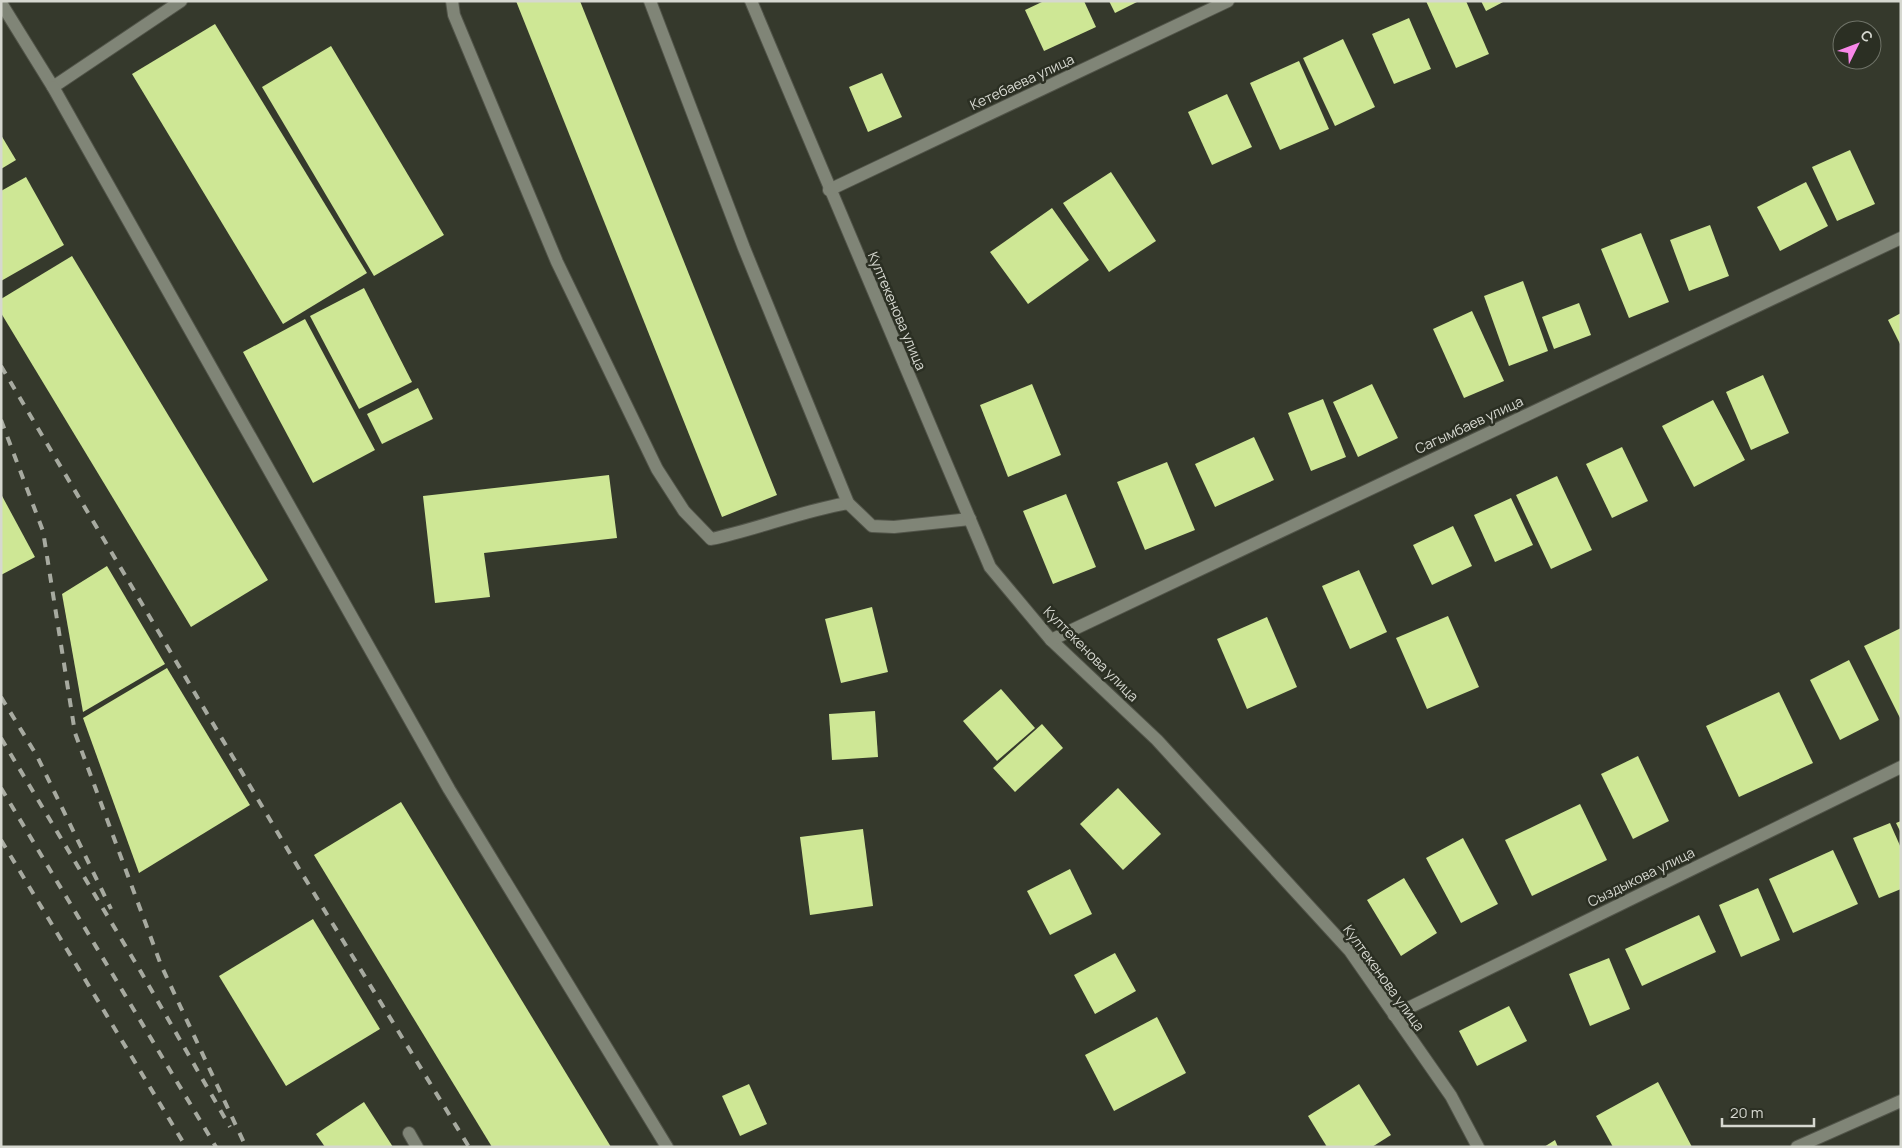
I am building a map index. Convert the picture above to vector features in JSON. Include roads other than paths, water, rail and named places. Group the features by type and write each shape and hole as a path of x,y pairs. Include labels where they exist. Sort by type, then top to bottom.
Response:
{"street":[{"path":"53,87 181,1"},
{"path":"452,1 454,14 557,262 657,469 684,511 712,539 748,531 814,509 848,504"},
{"path":"650,1 744,248 848,504 872,526 894,527 970,519"},
{"name":"Култекенова улица","path":"751,1 829,190 990,567 1051,640 1177,762 1350,951 1451,1096 1478,1147"},
{"name":"Кетебаева улица","path":"829,190 1228,1"},
{"path":"1,3 53,87 449,789 666,1147"},
{"name":"Сагымбаев улица","path":"1051,640 1901,238"},
{"name":"Сыздыкова улица","path":"1394,1015 1901,767"},
{"path":"1797,1147 1901,1101"},
{"path":"408,1133 417,1147"}],"railway":[{"path":"1,366 298,867 469,1147"},
{"path":"1,420 43,531 75,733 161,965 246,1147"},
{"path":"1,697 37,756 111,909"},
{"path":"1,738 141,972 230,1127"},
{"path":"1,788 216,1147"},
{"path":"1,840 186,1147"}]}
